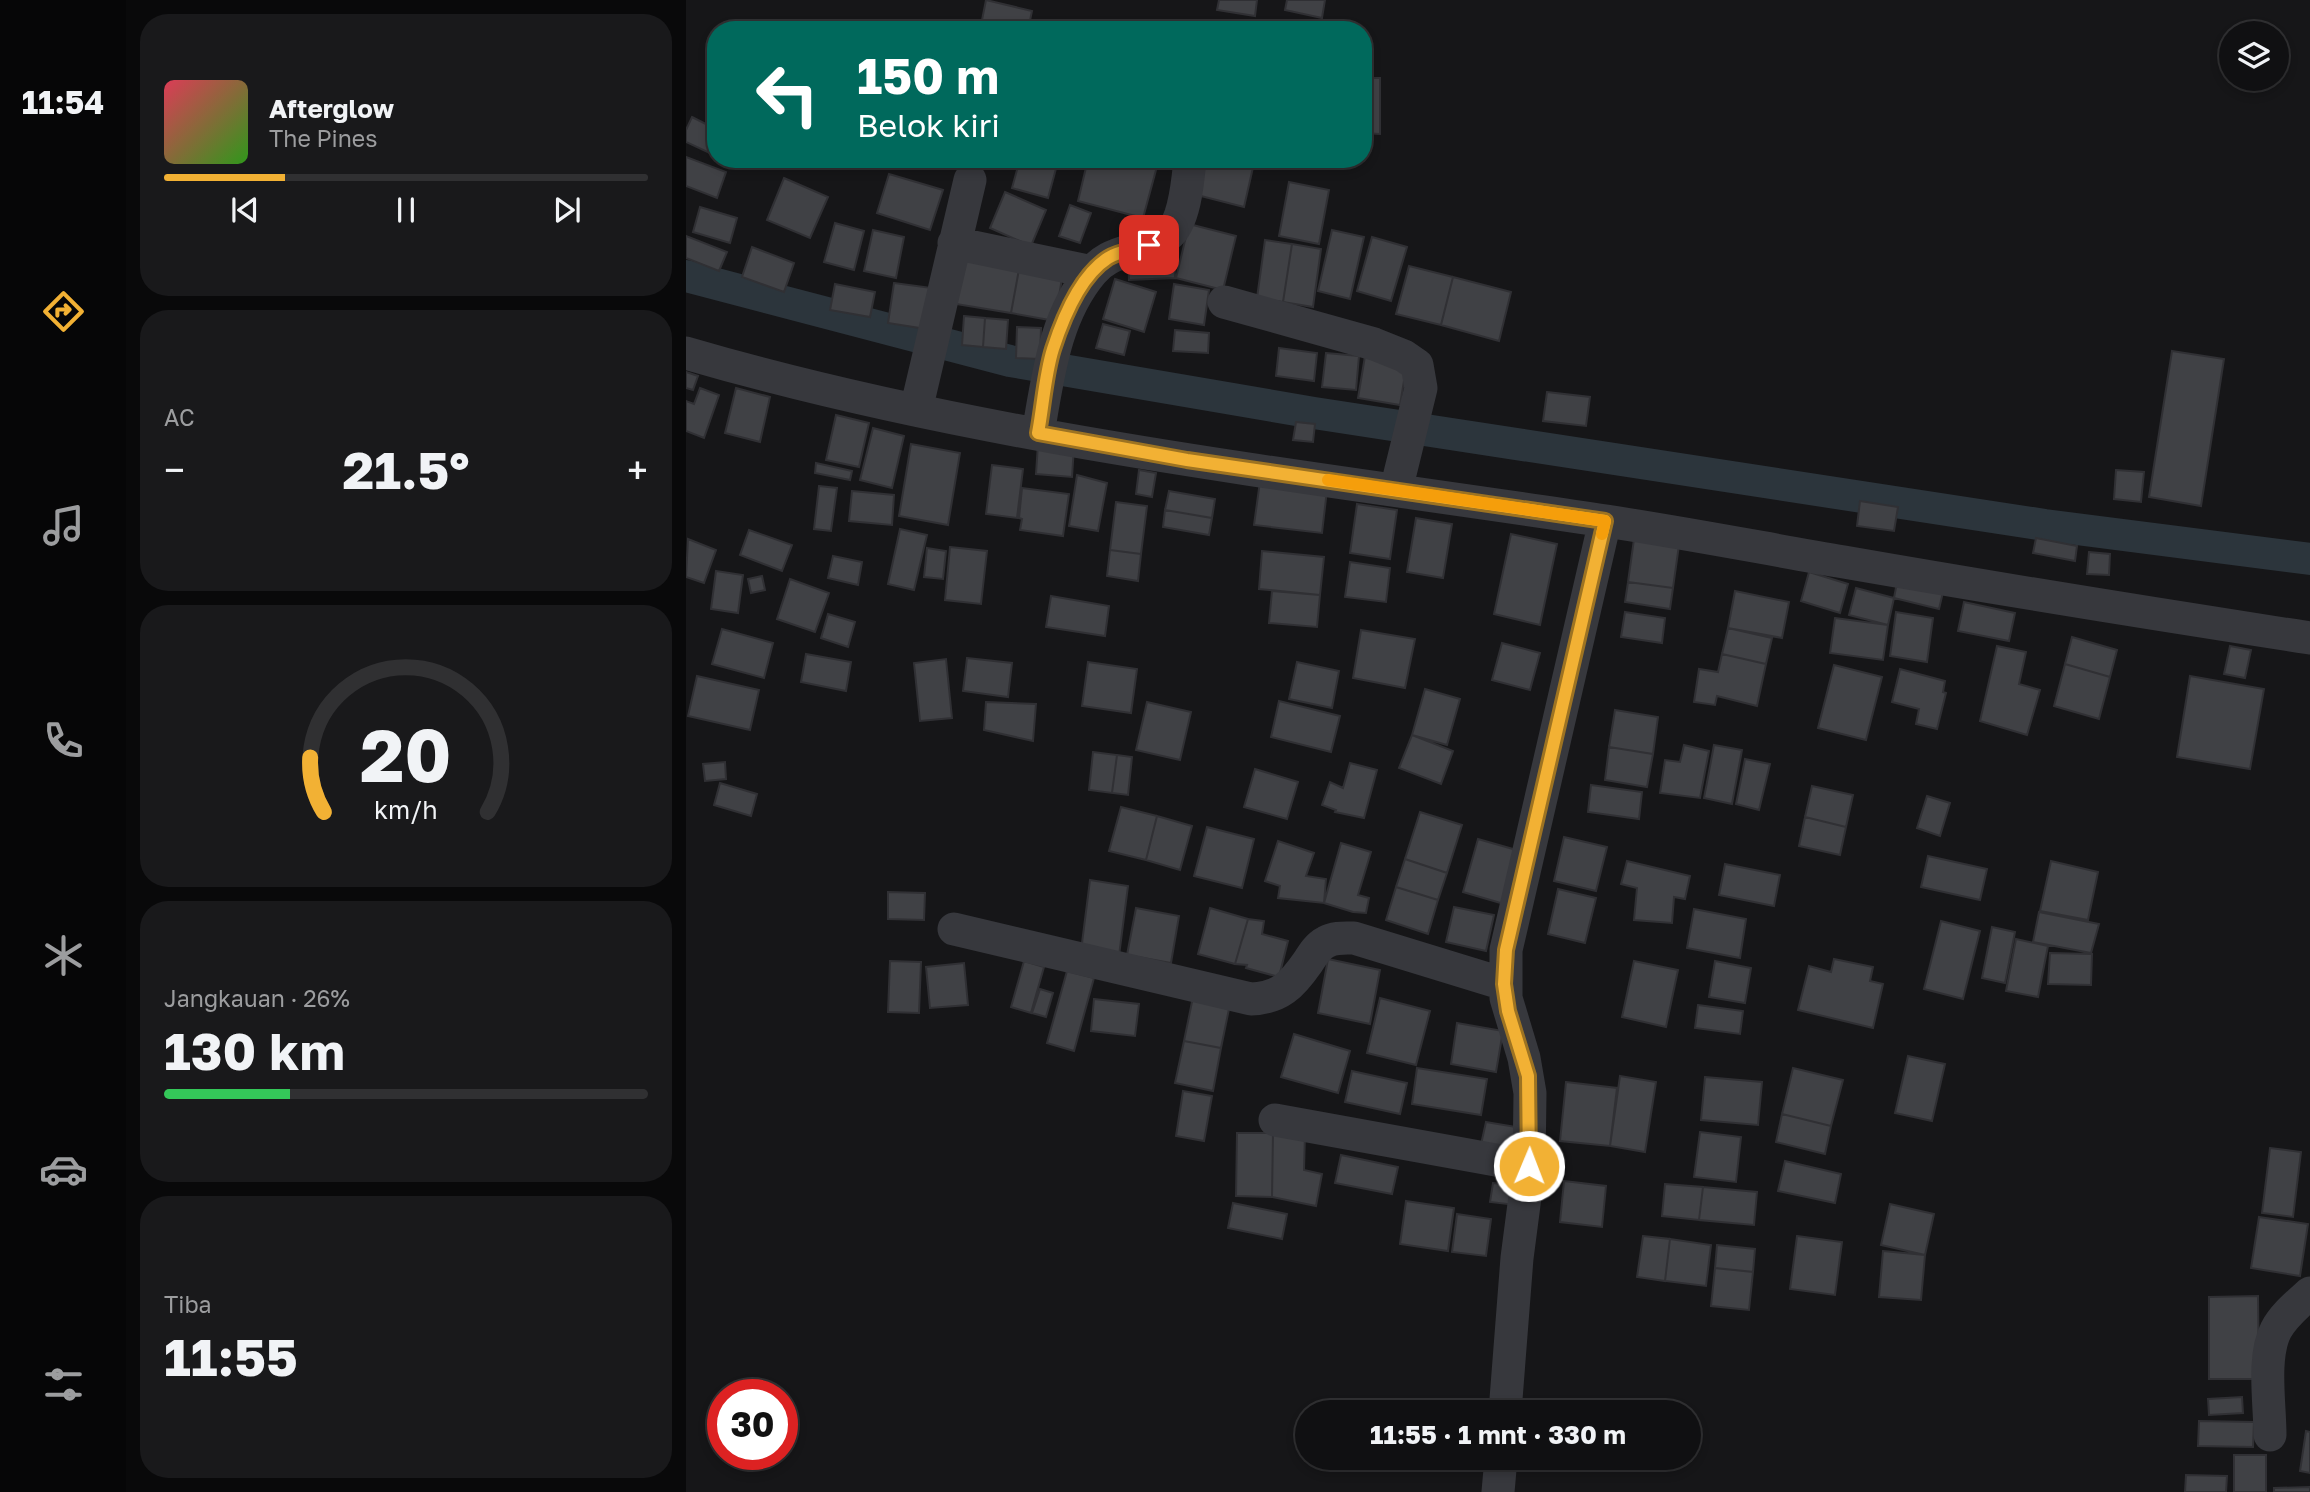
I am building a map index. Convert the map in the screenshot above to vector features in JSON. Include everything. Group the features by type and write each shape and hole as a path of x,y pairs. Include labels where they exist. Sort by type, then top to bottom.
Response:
{"street":[{"path":"1038,433 1052,351 1065,318 1091,272 1110,256 1149,245 1170,234 1177,224 1183,203 1189,168"},
{"path":"918,397 970,180"},
{"path":"954,243 1091,272"},
{"path":"1224,302 1374,344 1412,360 1417,365 1421,382 1399,478"},
{"path":"686,353 778,380 918,397 1038,433 1187,460 1399,478 1605,521 2083,603 2310,638"},
{"path":"1506,1400 1517,1258 1529,1166 1528,1076 1508,1011 1504,984 1506,950 1605,521"},
{"path":"954,929 1251,999 1265,998 1293,984 1317,948 1327,941 1339,938 1353,938 1504,984"},
{"path":"1275,1120 1529,1166"},
{"path":"2270,1434 2268,1362 2275,1331 2290,1311 2310,1293"},
{"path":"1498,1492 1500,1470"}],"building":[{"path":"986,0 1032,11 1030,21 982,21"},
{"path":"1219,0 1257,0 1255,16 1217,10"},
{"path":"1287,0 1325,0 1322,18 1285,10"},
{"path":"1372,78 1380,78 1380,134 1372,134"},
{"path":"692,117 707,124 707,152 686,142 686,130"},
{"path":"686,157 707,165 707,168 726,172 717,198 686,186"},
{"path":"1018,168 1056,168 1048,198 1012,188"},
{"path":"1086,168 1157,168 1143,218 1078,201"},
{"path":"1199,168 1253,168 1244,207 1193,194"},
{"path":"889,174 943,190 930,230 877,213"},
{"path":"784,178 828,197 810,238 767,220"},
{"path":"1289,182 1329,190 1319,244 1279,236"},
{"path":"1005,192 1046,210 1031,246 990,228"},
{"path":"1070,205 1091,213 1080,243 1059,236"},
{"path":"700,207 737,218 730,243 693,232"},
{"path":"835,223 864,231 854,270 824,262"},
{"path":"1189,224 1236,236 1223,290 1176,278"},
{"path":"873,230 904,237 896,278 864,271"},
{"path":"1332,230 1364,237 1350,299 1318,291"},
{"path":"686,236 727,252 719,271 686,258"},
{"path":"1372,237 1407,247 1391,301 1357,291"},
{"path":"1265,240 1292,244 1283,302 1257,298"},
{"path":"1292,244 1321,249 1313,307 1283,302"},
{"path":"752,247 794,263 784,292 742,277"},
{"path":"1174,252 1175,278 1129,280 1128,254"},
{"path":"964,255 1020,264 1011,313 956,304"},
{"path":"1020,264 1063,272 1055,321 1011,313"},
{"path":"1409,266 1453,277 1441,325 1396,314"},
{"path":"1453,277 1511,292 1499,341 1441,325"},
{"path":"1115,279 1156,292 1144,332 1103,319"},
{"path":"894,283 932,288 926,329 888,323"},
{"path":"835,284 875,292 870,317 830,310"},
{"path":"1174,284 1209,290 1204,325 1169,319"},
{"path":"964,316 985,318 983,347 962,345"},
{"path":"985,318 1008,320 1006,349 983,347"},
{"path":"1103,324 1130,331 1124,355 1096,348"},
{"path":"1017,327 1041,328 1040,359 1016,358"},
{"path":"1175,330 1209,333 1208,353 1173,351"},
{"path":"1279,348 1317,353 1314,381 1276,376"},
{"path":"2172,351 2224,359 2201,506 2149,497"},
{"path":"1326,353 1359,356 1356,390 1322,387"},
{"path":"1365,356 1407,363 1400,405 1358,398"},
{"path":"686,372 698,376 693,390 686,388"},
{"path":"700,388 719,395 704,438 686,431 686,401 694,404"},
{"path":"736,388 770,397 760,442 725,433"},
{"path":"1547,392 1590,397 1586,426 1543,421"},
{"path":"836,415 869,423 859,467 826,460"},
{"path":"1296,422 1315,424 1313,442 1293,440"},
{"path":"873,428 904,436 892,488 860,480"},
{"path":"911,444 960,453 948,525 899,516"},
{"path":"1038,444 1074,447 1072,477 1036,474"},
{"path":"816,463 852,471 850,480 815,473"},
{"path":"992,465 1023,469 1017,518 986,514"},
{"path":"1139,470 1156,473 1152,497 1136,494"},
{"path":"2116,470 2144,472 2141,502 2114,499"},
{"path":"1077,475 1107,483 1098,531 1069,526"},
{"path":"1260,481 1327,490 1322,533 1254,525"},
{"path":"819,486 837,488 831,531 814,529"},
{"path":"1022,488 1069,494 1063,536 1020,530"},
{"path":"852,491 894,495 892,525 849,521"},
{"path":"1169,491 1215,499 1212,518 1165,510"},
{"path":"1860,501 1898,507 1894,531 1857,526"},
{"path":"1116,502 1147,506 1141,554 1110,550"},
{"path":"1357,504 1397,510 1390,559 1350,553"},
{"path":"1165,510 1212,518 1209,535 1163,527"},
{"path":"1416,518 1452,524 1443,578 1407,572"},
{"path":"900,529 927,535 914,590 888,584"},
{"path":"749,530 792,545 782,571 740,555"},
{"path":"1511,534 1557,544 1540,625 1494,614"},
{"path":"2036,538 2077,546 2075,561 2033,553"},
{"path":"688,539 716,550 704,583 686,577"},
{"path":"1634,539 1679,545 1673,588 1628,582"},
{"path":"950,547 987,551 981,604 945,600"},
{"path":"927,548 946,551 943,579 924,577"},
{"path":"1110,550 1141,554 1138,581 1107,576"},
{"path":"1262,551 1324,557 1320,595 1259,589"},
{"path":"2089,552 2110,554 2109,575 2087,574"},
{"path":"833,556 862,562 858,585 828,578"},
{"path":"1350,562 1390,568 1386,602 1345,597"},
{"path":"716,571 743,575 738,613 711,609"},
{"path":"1809,572 1848,584 1840,613 1801,601"},
{"path":"762,576 765,590 751,593 748,579"},
{"path":"1898,577 1944,588 1939,609 1894,598"},
{"path":"790,579 829,593 815,632 777,619"},
{"path":"1628,582 1673,588 1670,609 1625,602"},
{"path":"1856,588 1894,598 1888,625 1849,615"},
{"path":"1272,591 1320,595 1317,627 1269,623"},
{"path":"1735,591 1789,602 1782,638 1728,628"},
{"path":"1051,596 1109,606 1105,636 1046,627"},
{"path":"1964,602 2015,613 2009,641 1958,631"},
{"path":"1625,612 1665,618 1662,643 1621,637"},
{"path":"1896,612 1933,618 1927,662 1890,656"},
{"path":"828,614 855,622 848,647 821,638"},
{"path":"1835,618 1888,625 1883,660 1830,653"},
{"path":"1728,628 1772,638 1766,664 1722,654"},
{"path":"722,629 773,643 764,678 712,664"},
{"path":"1361,630 1415,639 1405,688 1353,678"},
{"path":"2072,637 2117,650 2110,677 2065,664"},
{"path":"1502,643 1540,653 1530,690 1492,680"},
{"path":"1997,646 2026,652 2019,684 2040,690 2027,735 1980,721"},
{"path":"2230,646 2251,650 2245,678 2224,674"},
{"path":"806,654 851,662 846,691 801,682"},
{"path":"1722,654 1766,664 1757,706 1717,696 1715,705 1694,702 1699,669 1718,672"},
{"path":"967,658 1012,663 1008,697 963,691"},
{"path":"946,659 952,718 920,721 914,663"},
{"path":"1088,662 1137,669 1131,713 1082,706"},
{"path":"1297,662 1339,671 1332,708 1289,699"},
{"path":"2065,664 2110,677 2099,719 2054,706"},
{"path":"1834,665 1882,677 1866,740 1818,728"},
{"path":"1900,669 1945,681 1943,692 1946,693 1937,729 1916,724 1919,709 1892,702"},
{"path":"697,676 759,690 750,730 688,716"},
{"path":"2190,676 2264,689 2250,769 2177,757"},
{"path":"1425,689 1460,699 1447,745 1412,735"},
{"path":"1279,701 1340,716 1331,752 1271,737"},
{"path":"986,702 1036,704 1033,741 984,730"},
{"path":"1147,702 1191,712 1180,760 1136,750"},
{"path":"1615,710 1658,717 1653,754 1609,747"},
{"path":"1412,735 1453,751 1441,784 1399,768"},
{"path":"1684,745 1709,751 1700,798 1660,793 1665,760 1680,762"},
{"path":"1714,745 1742,750 1732,804 1704,798"},
{"path":"1609,747 1653,754 1647,787 1605,780"},
{"path":"1093,752 1117,755 1112,793 1089,790"},
{"path":"1117,755 1132,757 1128,795 1112,793"},
{"path":"1745,759 1770,764 1759,810 1736,804"},
{"path":"725,762 726,779 705,781 703,764"},
{"path":"1350,763 1377,770 1364,818 1335,812 1336,810 1322,805 1330,782 1343,788"},
{"path":"1255,769 1298,782 1287,819 1244,807"},
{"path":"720,783 757,794 751,816 714,805"},
{"path":"1591,785 1642,792 1639,819 1588,812"},
{"path":"1812,786 1853,795 1846,827 1805,817"},
{"path":"1927,796 1950,803 1940,836 1917,828"},
{"path":"1121,807 1157,816 1146,860 1109,851"},
{"path":"1420,812 1462,825 1447,873 1405,859"},
{"path":"1157,816 1192,826 1180,870 1146,860"},
{"path":"1805,817 1846,827 1840,855 1799,846"},
{"path":"1207,827 1254,839 1242,888 1194,876"},
{"path":"1564,837 1607,847 1596,891 1554,881"},
{"path":"1478,839 1520,851 1504,904 1463,892"},
{"path":"1278,841 1314,853 1306,876 1326,879 1324,903 1278,898 1280,886 1265,881"},
{"path":"1341,843 1371,852 1358,895 1369,898 1366,913 1324,903"},
{"path":"1928,856 1987,869 1980,900 1921,887"},
{"path":"1405,859 1447,873 1438,900 1396,887"},
{"path":"1627,861 1690,876 1685,899 1674,897 1672,923 1634,920 1637,888 1621,884"},
{"path":"2051,861 2098,872 2088,920 2040,911"},
{"path":"1725,864 1780,875 1774,906 1719,895"},
{"path":"1090,880 1128,886 1119,956 1081,951"},
{"path":"1396,887 1438,900 1428,934 1386,920"},
{"path":"1558,889 1596,898 1585,943 1548,934"},
{"path":"888,892 925,893 924,920 888,919"},
{"path":"1454,907 1494,915 1486,951 1446,942"},
{"path":"1136,908 1179,916 1171,963 1127,955"},
{"path":"1210,908 1248,919 1235,964 1198,954"},
{"path":"1694,909 1746,919 1740,958 1687,948"},
{"path":"2039,912 2099,924 2091,953 2033,942"},
{"path":"1248,919 1264,921 1262,934 1288,941 1279,977 1246,968 1247,965 1235,964"},
{"path":"1941,921 1980,931 1963,999 1924,989"},
{"path":"1992,927 2015,932 2005,983 1982,978"},
{"path":"2016,939 2048,946 2038,997 2006,991"},
{"path":"2050,953 2092,954 2091,985 2048,984"},
{"path":"1328,959 1380,970 1370,1024 1318,1013"},
{"path":"1834,959 1873,967 1870,981 1883,984 1873,1028 1798,1010 1809,966 1831,972"},
{"path":"890,961 921,962 919,1013 888,1012"},
{"path":"1024,961 1044,967 1031,1013 1011,1007"},
{"path":"1634,961 1678,970 1666,1027 1622,1017"},
{"path":"1715,961 1751,968 1745,1003 1709,997"},
{"path":"964,963 968,1005 930,1008 926,967"},
{"path":"1067,971 1094,978 1074,1051 1047,1043"},
{"path":"1040,989 1053,993 1046,1017 1032,1013"},
{"path":"1193,997 1230,1004 1221,1048 1184,1041"},
{"path":"1380,998 1430,1011 1416,1065 1367,1053"},
{"path":"1094,999 1139,1004 1135,1036 1091,1031"},
{"path":"1698,1005 1743,1011 1740,1034 1695,1028"},
{"path":"1457,1023 1503,1031 1496,1072 1451,1064"},
{"path":"1294,1034 1350,1051 1338,1093 1281,1077"},
{"path":"1184,1041 1221,1048 1213,1091 1175,1083"},
{"path":"1908,1056 1945,1064 1932,1121 1895,1113"},
{"path":"1417,1068 1487,1079 1481,1115 1412,1104"},
{"path":"1793,1068 1843,1080 1831,1126 1782,1114"},
{"path":"1352,1071 1407,1083 1400,1114 1345,1102"},
{"path":"1620,1076 1656,1082 1645,1152 1610,1146"},
{"path":"1705,1077 1762,1082 1758,1125 1701,1120"},
{"path":"1566,1082 1617,1088 1610,1146 1560,1141"},
{"path":"1183,1091 1212,1096 1204,1141 1176,1136"},
{"path":"1782,1114 1831,1126 1825,1154 1776,1142"},
{"path":"1486,1122 1522,1128 1516,1157 1480,1149"},
{"path":"1700,1132 1741,1137 1736,1182 1694,1177"},
{"path":"1237,1133 1273,1133 1272,1197 1236,1196"},
{"path":"1273,1133 1305,1134 1304,1170 1322,1174 1316,1206 1272,1197"},
{"path":"2270,1148 2301,1152 2293,1217 2262,1213"},
{"path":"1341,1155 1398,1167 1392,1194 1335,1183"},
{"path":"1785,1161 1841,1174 1835,1203 1778,1191"},
{"path":"1564,1181 1606,1186 1602,1227 1560,1222"},
{"path":"1493,1183 1519,1186 1516,1205 1490,1202"},
{"path":"1665,1184 1703,1187 1699,1220 1662,1216"},
{"path":"1703,1187 1757,1192 1754,1225 1699,1220"},
{"path":"1406,1201 1454,1208 1448,1251 1400,1244"},
{"path":"1233,1203 1287,1214 1282,1239 1228,1228"},
{"path":"1890,1204 1934,1214 1925,1255 1881,1245"},
{"path":"1457,1214 1491,1219 1486,1256 1452,1252"},
{"path":"2259,1217 2308,1224 2300,1276 2251,1268"},
{"path":"1643,1236 1670,1239 1665,1281 1637,1277"},
{"path":"1797,1236 1842,1242 1835,1295 1790,1289"},
{"path":"1670,1239 1711,1245 1706,1286 1665,1281"},
{"path":"1717,1245 1755,1249 1753,1272 1715,1268"},
{"path":"1883,1251 1925,1255 1921,1300 1879,1297"},
{"path":"1715,1268 1753,1272 1749,1310 1711,1306"},
{"path":"2258,1296 2259,1379 2209,1379 2209,1297"},
{"path":"2242,1397 2243,1413 2209,1415 2208,1399"},
{"path":"2199,1421 2254,1422 2253,1447 2198,1446"},
{"path":"2306,1431 2310,1432 2310,1473 2300,1471"},
{"path":"2234,1455 2266,1455 2266,1492 2234,1492"},
{"path":"2186,1475 2227,1476 2226,1492 2185,1492"},
{"path":"2310,1487 2310,1492 2274,1492 2274,1488"}],"waterway":[{"path":"686,276 1010,361 1314,413 2045,525 2310,559"}],"slow traffic":[{"path":"1328,480 1605,521 1602,534"}],"route":[{"path":"1149,245 1110,256 1091,272 1082,286 1052,351 1038,433 1187,460 1605,521 1506,950 1504,984 1508,1011 1524,1058 1530,1093 1529,1166"}]}
